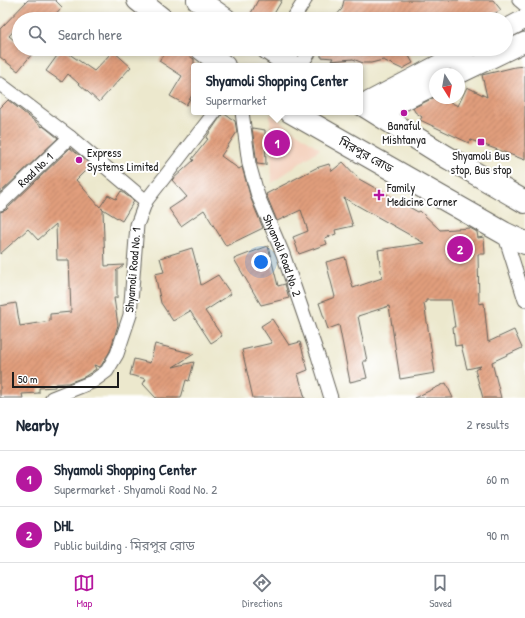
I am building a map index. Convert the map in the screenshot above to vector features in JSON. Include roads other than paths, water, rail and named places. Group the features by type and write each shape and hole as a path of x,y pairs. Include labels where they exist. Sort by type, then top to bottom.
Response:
{"highway":[{"path":"138,0 153,12"},
{"path":"198,0 215,12"},
{"path":"211,56 220,63"},
{"path":"291,56 301,59"},
{"path":"366,107 445,156 525,202"},
{"name":"মিরপুর রোড","path":"296,115 504,233 525,243"}],"main road":[{"path":"513,25 525,19"},
{"path":"513,48 525,42"},
{"path":"366,107 456,56"},
{"path":"465,71 496,56"},
{"path":"366,107 429,88"}],"street":[{"path":"297,12 305,0"},
{"path":"519,0 525,5"},
{"path":"2,89 70,137 146,201"},
{"name":"Shyamoli Road No. 1","path":"52,398 92,382 107,371 116,354 130,315 137,225 146,201 213,115"},
{"name":"Shyamoli Road No. 2","path":"242,115 249,164 258,196 283,254 318,356 328,397"},
{"name":"Road No. 1","path":"0,204 70,137"},
{"path":"504,233 525,300"}],"place":[{"name":"Banaful Mishtanya","path":"404,113"},
{"name":"Shyamoli Bus stop, Bus stop","path":"481,142"},
{"name":"Shyamoli Shopping Center","path":"277,143"},
{"name":"Express Systems Limited","path":"79,160"},
{"name":"Family Medicine Corner","path":"379,195"},
{"name":"DHL","path":"460,249"}]}
